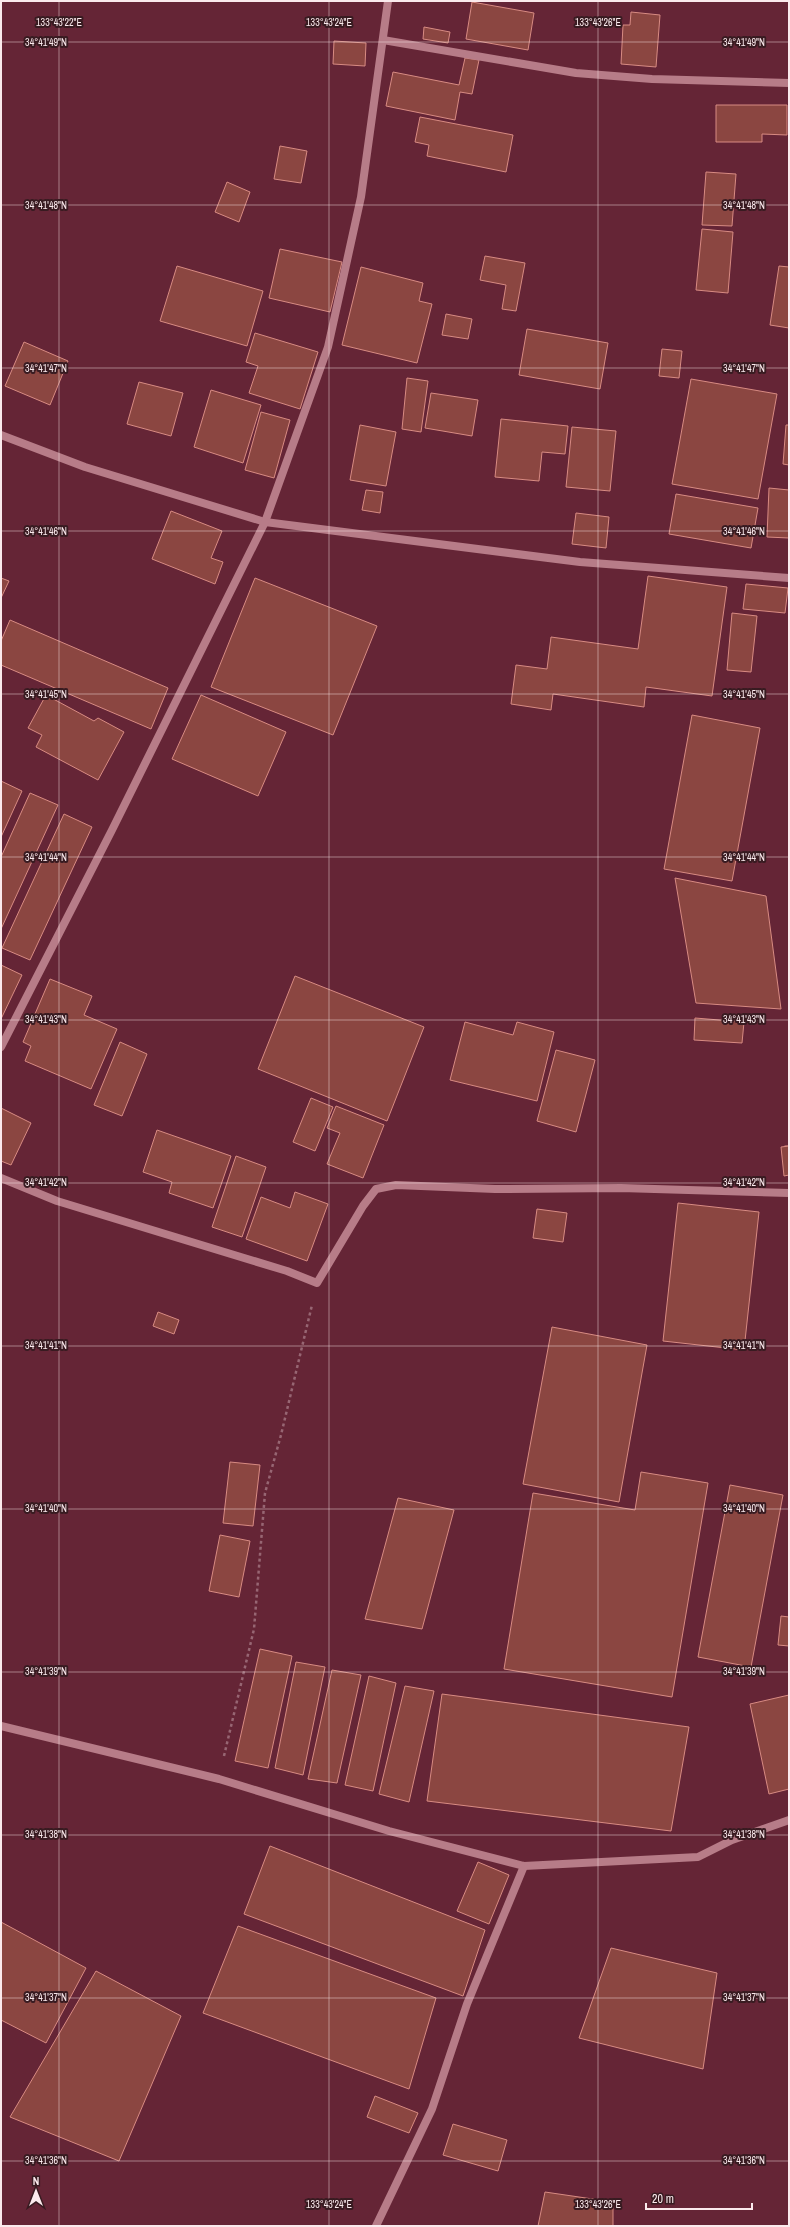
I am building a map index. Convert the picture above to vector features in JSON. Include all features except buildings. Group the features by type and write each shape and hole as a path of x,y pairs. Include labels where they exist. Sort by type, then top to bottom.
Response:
{"street":[{"path":"1,1046 112,830 265,522 328,346 361,197 388,1"},
{"path":"383,40 576,73 652,79 789,83"},
{"path":"1,435 85,467 265,522 580,562 789,578"},
{"path":"1,1178 57,1200 287,1271 317,1283 363,1206 376,1189 396,1185 495,1189 621,1188 789,1193"},
{"path":"1,1726 219,1779 389,1831 524,1866 698,1857 732,1840 789,1820"},
{"path":"376,2226 432,2109 467,2004 524,1866"}],"path":[{"path":"219,1779 254,1629 265,1493 281,1435 317,1283"}]}
